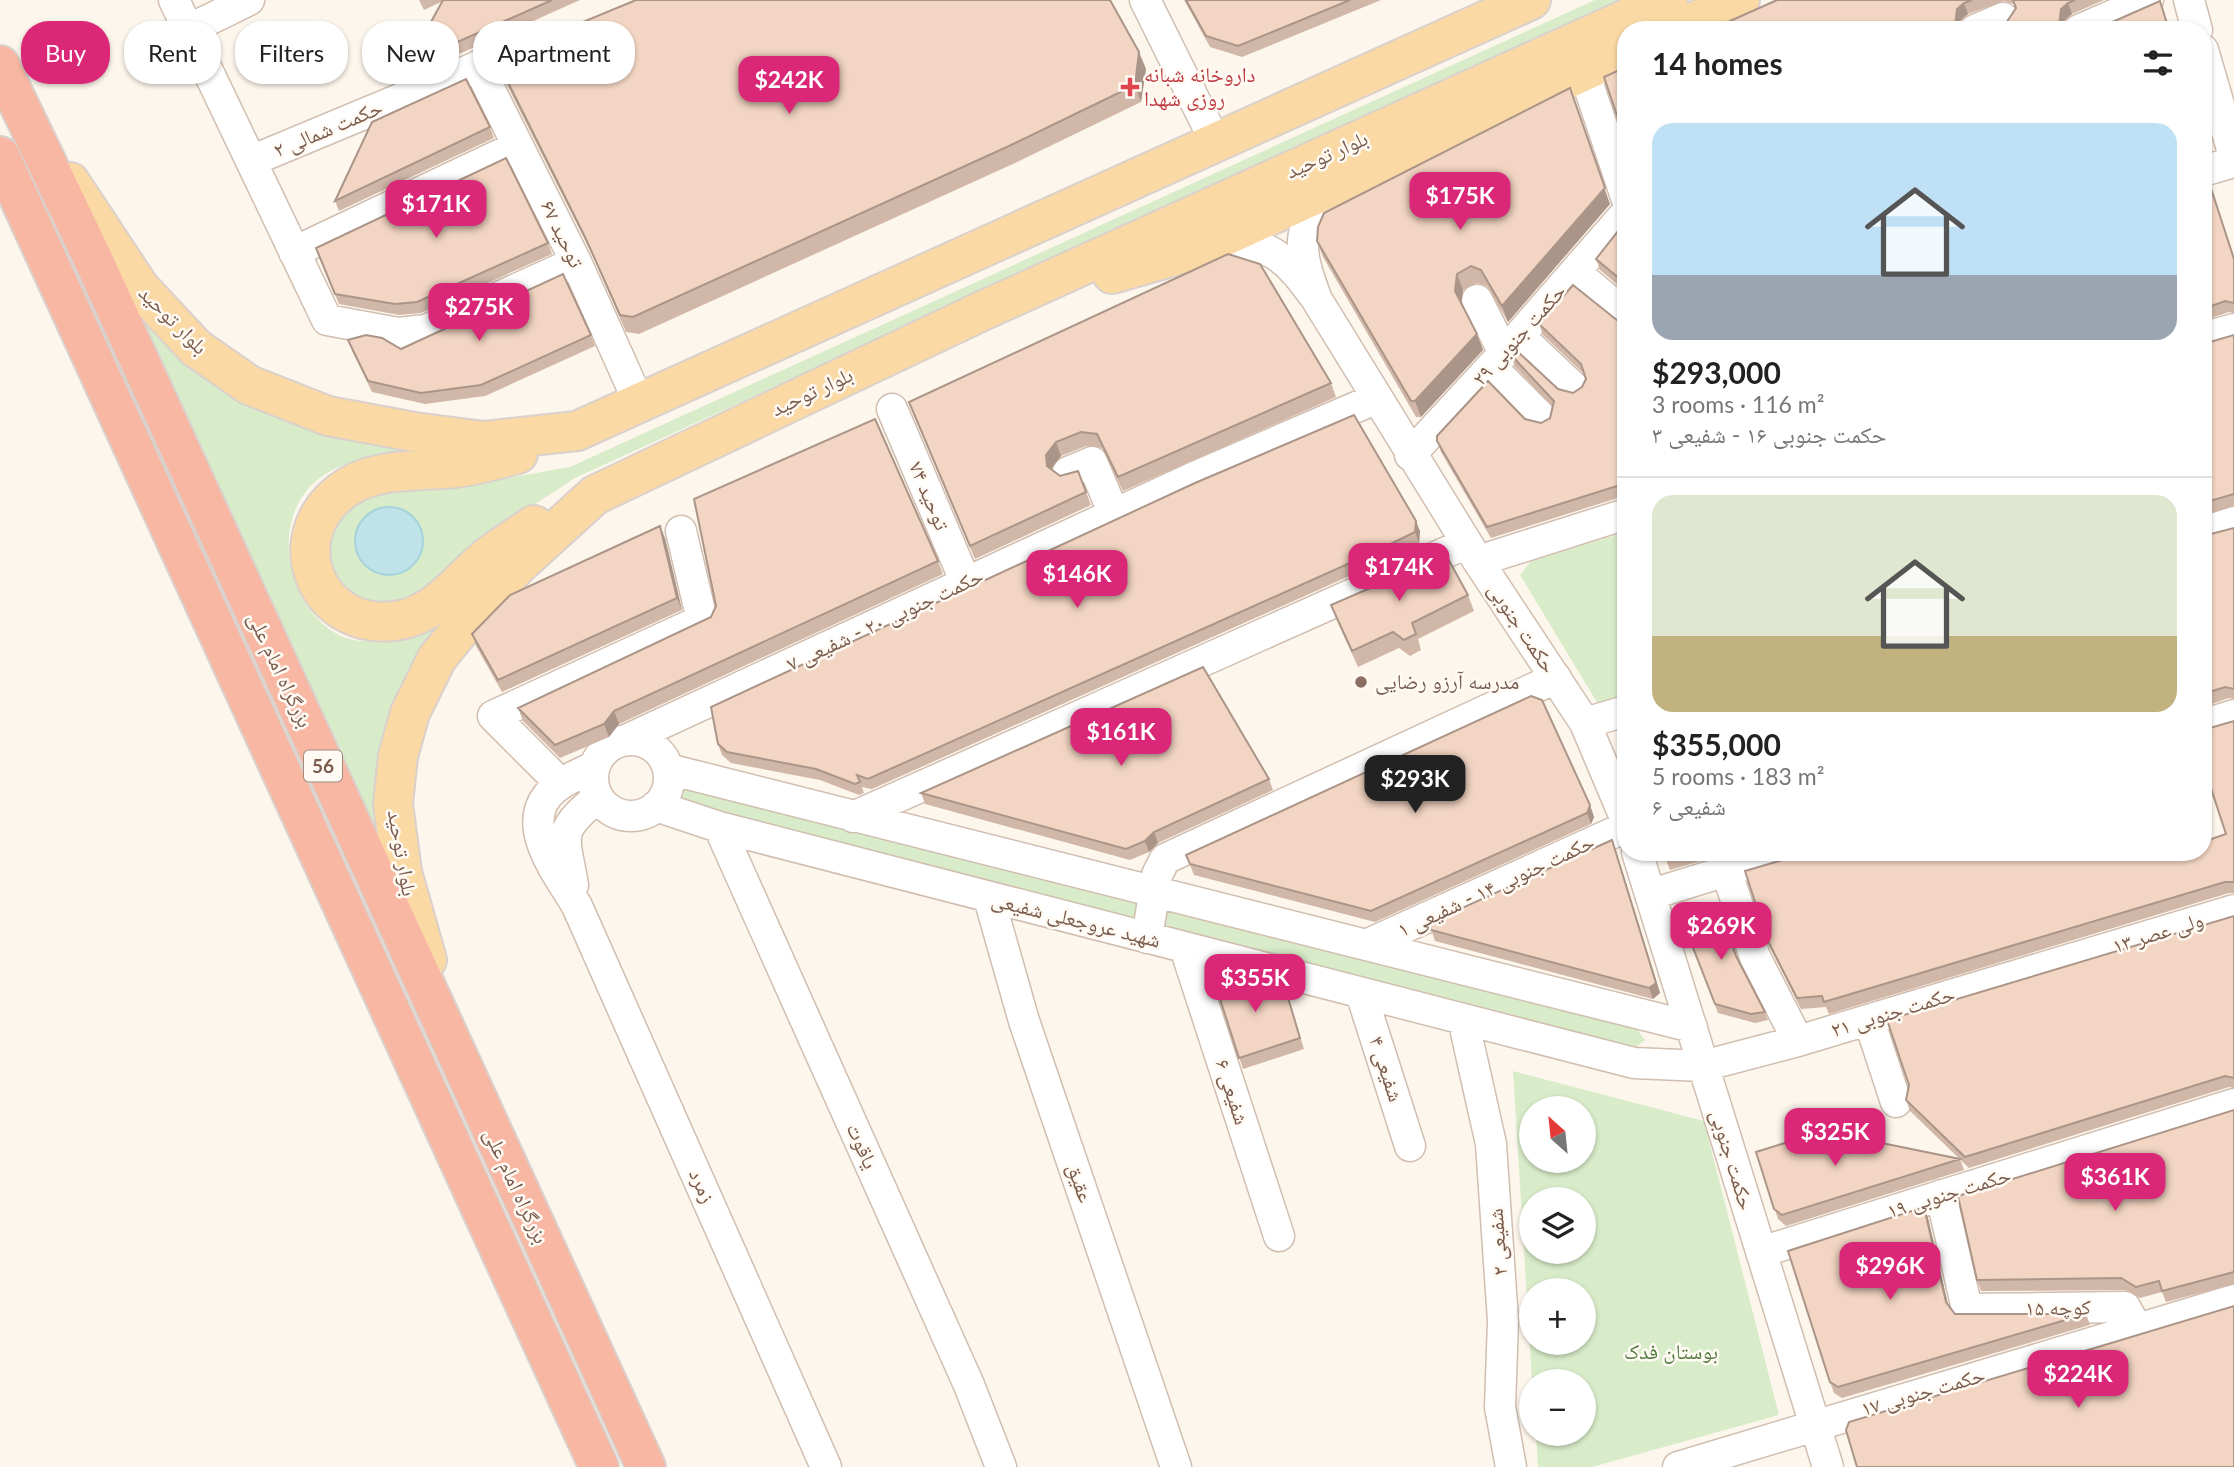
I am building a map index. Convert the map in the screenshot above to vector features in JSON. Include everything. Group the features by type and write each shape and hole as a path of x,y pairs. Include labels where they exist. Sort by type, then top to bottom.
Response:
{"highway":[{"name":"بزرگراه امام علی","path":"0,65 93,259 646,1467"},
{"name":"بزرگراه امام علی","path":"0,156 599,1467"}],"main road":[{"path":"965,258 1125,161 1476,0"},
{"name":"بلوار توحید","path":"18,105 140,288 196,348 249,385 328,416 414,432 484,441 577,431 640,405 1531,0"},
{"name":"بلوار توحید","path":"1622,21 1668,0"},
{"path":"1696,21 1740,0"},
{"name":"بلوار توحید","path":"481,1111 419,938 402,872 393,804 398,756 410,713 437,658 518,565 595,495 982,312 1617,23"},
{"path":"982,312 1195,250 1617,56"},
{"path":"577,431 517,454 458,467 383,475 353,484 328,502 313,526 310,553 317,581 331,601 357,620 381,623 409,618 440,601 489,556 539,522 595,495"}],"street":[{"path":"174,0 184,21"},
{"path":"206,21 249,0"},
{"path":"1145,0 1206,123"},
{"path":"2100,21 2148,0"},
{"path":"2189,0 2195,21"},
{"path":"1996,21 2003,18"},
{"name":"حکمت شمالی ۲","path":"251,161 473,68"},
{"path":"2212,81 2234,156"},
{"path":"214,84 327,320 398,333 426,330 576,262"},
{"name":"توحید ۶۷","path":"487,84 576,262 640,405"},
{"path":"1588,84 1617,170"},
{"path":"294,252 518,146"},
{"path":"2212,168 2234,162"},
{"path":"1317,300 1300,247 1304,227 1315,207 1332,187"},
{"name":"حکمت جنوبی ۲۹","path":"1410,455 1505,352 1617,223"},
{"path":"1195,250 1233,243 1259,246 1282,257 1317,300"},
{"path":"1575,272 1617,307"},
{"name":"حکمت جنوبی","path":"1317,300 1410,455 1586,723 1617,798"},
{"path":"1477,300 1541,417"},
{"path":"2212,335 2234,329"},
{"path":"1505,352 1573,387"},
{"name":"حکمت جنوبی ۲۰ - شفیعی ۷","path":"626,740 1114,514 1375,398"},
{"name":"توحید ۷۴","path":"892,409 966,583"},
{"path":"1068,472 1092,462 1114,514"},
{"path":"853,817 1472,552 1617,516"},
{"path":"2212,529 2234,522"},
{"path":"561,784 493,716 702,620 681,531"},
{"path":"1147,938 1157,893 1157,876 1165,859 1188,846 1556,678"},
{"path":"1586,723 1617,714"},
{"path":"2212,722 2234,715"},
{"path":"626,740 651,745 660,754 668,769 667,790 656,806 641,815 616,813 598,797 593,785 595,766 604,751 626,740"},
{"name":"زمرد","path":"595,766 561,784 542,805 539,834 577,905 826,1467"},
{"path":"668,769 1692,1027"},
{"name":"زمرد","path":"577,905 566,833 571,819 598,797"},
{"name":"شهید عروجعلی شفیعی","path":"656,806 719,827 989,898 1634,1063 1703,1066"},
{"name":"یاقوت","path":"719,827 969,1385 1001,1467"},
{"name":"حکمت جنوبی ۱۴ - شفیعی ۱","path":"1366,945 1617,831"},
{"name":"حکمت جنوبی","path":"1640,861 1828,1467"},
{"path":"1652,894 1723,862 1755,957 1798,1041"},
{"name":"عقیق","path":"989,898 1024,1021 1176,1467"},
{"name":"ولی عصر ۱۳","path":"2082,956 2234,910"},
{"name":"شفیعی ۶","path":"1185,948 1279,1236"},
{"name":"حکمت جنوبی ۲۱","path":"1703,1066 1798,1041 2082,956"},
{"name":"شفیعی ۴","path":"1361,993 1410,1146"},
{"path":"1634,1063 1646,1058 1656,1048 1658,1038 1642,1015"},
{"name":"شفیعی ۲","path":"1463,1019 1491,1144 1503,1321 1500,1407 1511,1467"},
{"path":"1869,1020 1896,1102"},
{"name":"حکمت جنوبی ۱۹","path":"1761,1252 2234,1104"},
{"name":"کوچه ۱۵","path":"1941,1195 1967,1309 2125,1307 2137,1329"},
{"name":"حکمت جنوبی ۱۷","path":"1678,1467 2234,1300"}],"green space":[{"path":"1595,0 1621,0 575,478 500,527 417,598 378,609 331,580 325,539 345,506 378,491 452,488 570,467"},
{"path":"110,269 147,320 416,447 351,462 316,481 301,498 292,518 289,541 290,563 307,606 322,623 341,636 367,641 396,638 448,619 380,843"},
{"path":"1617,535 1617,698 1598,704 1520,575 1531,561"},
{"path":"677,785 1141,903 1136,922 672,803"},
{"path":"1173,910 1636,1028 1645,1040 1635,1048 1169,931 1164,926 1164,914"},
{"name":"بوستان فدک","path":"1513,1071 1704,1121 1779,1415 1592,1467 1538,1467 1537,1446 1596,1446 1596,1369 1531,1369 1530,1355 1596,1355 1596,1278 1526,1278 1525,1264 1596,1264 1596,1187 1520,1187 1519,1173 1596,1173 1596,1096 1519,1096 1519,1169"}],"water":[{"path":"389,507 402,510 413,517 420,528 423,541 420,554 413,565 402,572 389,575 376,572 365,565 358,554 355,541 358,528 365,517 376,510"}],"building":[{"path":"443,0 552,0 505,21 473,21 473,35 459,41 459,21 432,21"},
{"path":"636,0 1110,0 1139,52 1135,85 1009,146 633,317 620,315 585,237 509,84 635,84 635,21 585,21"},
{"path":"1186,0 1350,0 1238,46 1206,36"},
{"path":"1777,0 1972,0 1957,9 1956,21 1730,21"},
{"path":"2013,0 2075,0 2061,9 2060,21 2007,21 2016,8"},
{"path":"2160,1 2166,21 2114,21"},
{"path":"1617,71 1617,115 1604,77"},
{"path":"466,79 490,127 335,201 372,122"},
{"path":"1570,88 1605,188 1502,306 1481,270 1471,266 1457,274 1455,291 1477,334 1415,401 1411,401 1317,241 1318,227 1324,213"},
{"path":"506,158 548,243 417,302 395,304 335,294 316,248"},
{"path":"2212,191 2234,259 2234,303 2225,301 2212,306"},
{"path":"1617,232 1617,276 1596,259"},
{"path":"1228,254 1260,264 1331,383 1118,477 1097,434 1081,432 1056,442 1046,455 1047,466 1060,476 1078,471 1086,492 970,546 909,402"},
{"path":"563,274 591,335 481,385 421,393 368,381 348,340 366,335 382,338 401,349"},
{"path":"1573,285 1617,320 1617,486 1487,527 1437,441 1437,436 1488,381 1525,419 1541,423 1550,418 1554,401 1511,355 1516,350 1558,389 1573,393 1582,387 1586,379 1581,364 1539,324"},
{"path":"2234,335 2234,494 2212,500 2212,341"},
{"path":"1354,415 1416,521 1415,532 868,779 857,775 860,782 855,784 816,769 727,752 718,744 711,707 1195,483"},
{"path":"875,419 938,561 614,711 604,724 555,745 518,708 711,617 716,606 694,499"},
{"path":"660,526 677,598 498,680 472,634 510,595"},
{"path":"2234,528 2234,689 2225,687 2212,691 2212,534"},
{"name":"مدرسه آرزو رضایی","path":"1446,555 1468,595 1412,623 1416,634 1404,640 1393,632 1352,651 1331,605"},
{"path":"1203,667 1269,779 1154,832 1145,841 1126,849 921,793"},
{"path":"1531,696 1542,700 1590,805 1587,813 1371,911 1190,864 1186,855"},
{"path":"2234,721 2234,882 2225,882 1824,1002 1822,996 1797,998 1767,939 1745,871 1779,861 2212,861 2212,839 2226,834 2212,791 2212,727"},
{"path":"1612,840 1656,983 1649,988 1431,930 1429,923"},
{"path":"1719,905 1736,956 1765,1012 1751,1014 1715,1004 1685,927 1690,915"},
{"path":"2234,916 2234,1078 2225,1076 1965,1157 1906,1100 1909,1085 1887,1020"},
{"path":"1218,971 1286,991 1300,1038 1239,1058 1212,974"},
{"path":"2234,1110 2234,1272 2162,1291 2159,1281 2136,1287 2121,1278 1977,1280 1958,1196"},
{"path":"1823,1131 1960,1159 1782,1215 1774,1209 1756,1152"},
{"path":"1924,1207 1946,1302 1955,1314 2086,1314 1838,1387 1830,1382 1788,1251"},
{"path":"2234,1306 2234,1467 1857,1467 1846,1430 1849,1422"}],"place":[{"name":"داروخانه شبانه روزی شهدا","path":"1130,87"},
{"name":"مدرسه آرزو رضایی","path":"1361,682"}]}
